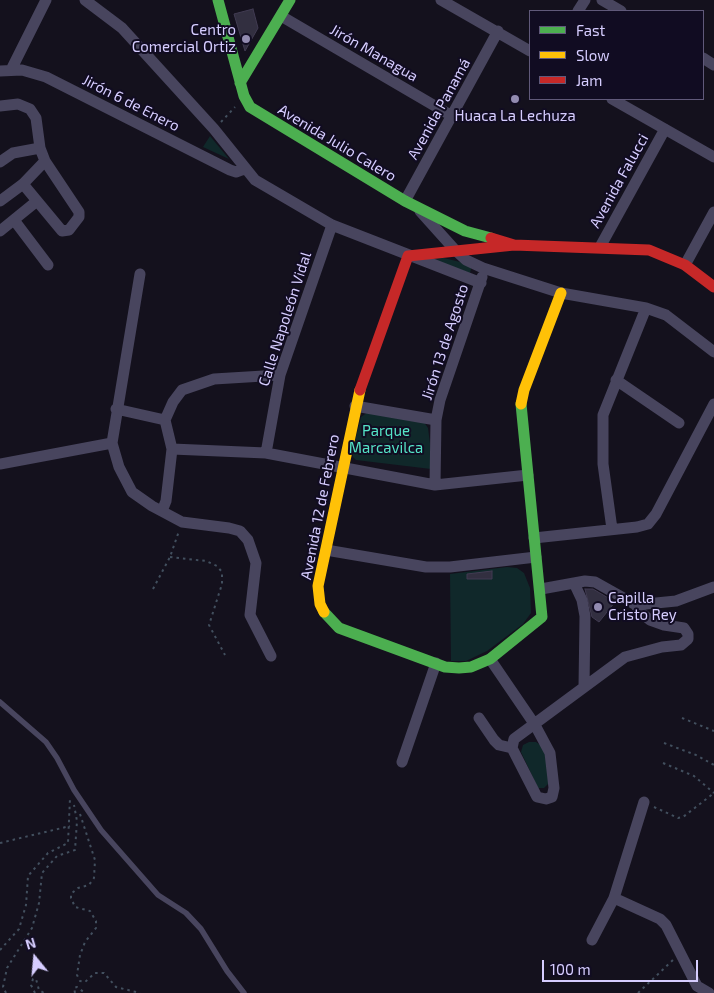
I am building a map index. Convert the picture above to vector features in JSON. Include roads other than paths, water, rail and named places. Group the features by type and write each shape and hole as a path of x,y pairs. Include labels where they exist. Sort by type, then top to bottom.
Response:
{"street":[{"path":"6,71 46,0"},
{"path":"85,0 122,28 214,129 244,170 255,180 332,225 481,283"},
{"name":"Avenida Julio Calero","path":"218,0 240,83 250,107 418,208 465,231 514,245"},
{"path":"240,83 290,0"},
{"path":"441,0 529,50"},
{"path":"602,0 619,10"},
{"name":"Jirón Managua","path":"281,16 452,116"},
{"name":"Avenida Panamá","path":"405,201 497,31"},
{"name":"Jirón 6 de Enero","path":"6,71 35,73 46,77 230,170 239,172 244,170"},
{"path":"614,100 714,157"},
{"path":"0,106 18,104 30,109 36,118 40,148 45,161 74,201 79,217 69,230 62,231 24,184"},
{"name":"Avenida Falucci","path":"600,247 666,130"},
{"path":"0,162 13,153 40,148"},
{"path":"0,201 24,184 45,161"},
{"path":"0,231 37,200"},
{"path":"418,208 466,260 483,268 561,293 646,308 666,315 714,352"},
{"path":"685,265 714,212"},
{"path":"14,220 48,265"},
{"name":"Calle Napoleón Vidal","path":"266,453 280,375 332,225"},
{"name":"Avenida Julio Calero","path":"408,256 514,245 649,250 685,265 714,288"},
{"name":"Avenida 12 de Febrero","path":"408,256 362,381 355,406 318,586 320,604 331,622 339,628 436,663 459,668 471,667 490,659 542,617 541,589 520,410 561,293"},
{"name":"Jirón 13 de Agosto","path":"435,485 436,420 440,400 481,283 483,268"},
{"path":"140,274 116,409 112,443 119,467 132,492 162,511 182,522 240,531 248,540 256,563 250,615 271,656"},
{"path":"612,529 603,464 603,415 646,308"},
{"path":"162,511 166,502 172,449 165,420 173,402 182,390 200,382 280,375"},
{"path":"616,380 679,423"},
{"path":"534,538 637,527 648,524 656,514 714,404"},
{"path":"355,406 436,420"},
{"path":"116,409 165,420"},
{"path":"0,464 112,443"},
{"path":"172,449 266,453 435,485 528,475"},
{"path":"326,550 426,567 450,567 536,557"},
{"path":"490,659 535,725 552,763 554,788 552,797 540,799 537,797 512,748 514,739 535,725 625,657 662,646 684,644 689,637 684,628 664,625 650,620 639,611 636,605 595,582 585,581 541,589"},
{"path":"574,583 582,600 585,616 584,687"},
{"path":"636,605 676,601 714,587"},
{"path":"402,762 436,663"},
{"path":"479,718 499,745 512,748"},
{"path":"592,940 614,898 644,802"},
{"path":"614,898 660,919 666,925 698,986 710,993"}],"lane":[{"path":"0,702 46,742 74,790 101,830 158,895 186,913 201,929 227,971 244,993"}],"place":[{"name":"Centro Comercial Ortiz","path":"246,39"},
{"name":"Huaca La Lechuza","path":"515,99"},
{"name":"Capilla Cristo Rey","path":"598,607"}],"park label":[{"name":"Parque Marcavilca","path":"386,440"}]}
